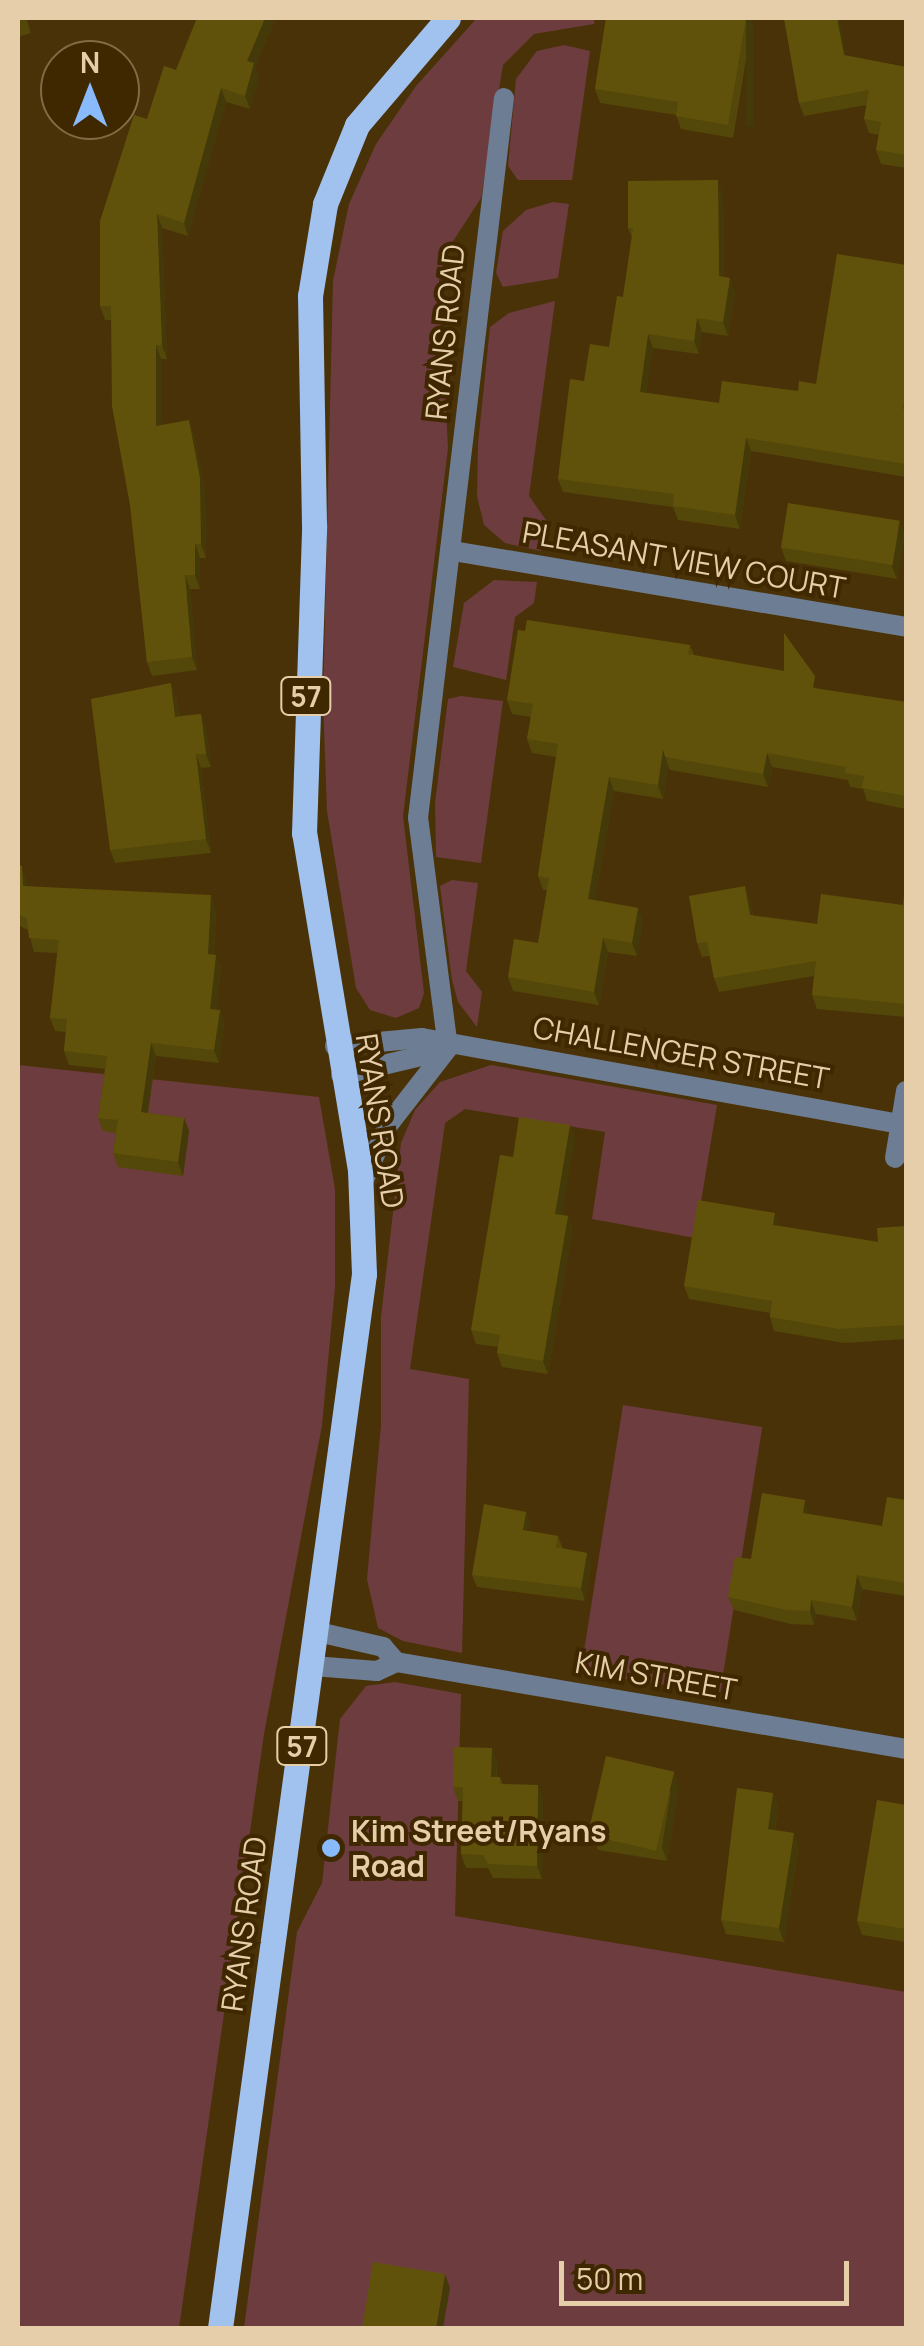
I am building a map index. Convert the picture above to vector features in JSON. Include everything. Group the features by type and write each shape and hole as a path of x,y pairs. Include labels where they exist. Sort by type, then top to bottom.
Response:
{"main road":[{"name":"RYANS ROAD","path":"220,2328 361,1308 362,1186 335,1046 304,833 314,525 310,296 326,204 357,126 448,18"}],"street":[{"name":"RYANS ROAD","path":"448,1048 418,818 504,98"},
{"name":"PLEASANT VIEW COURT","path":"452,551 906,626"},
{"name":"CHALLENGER STREET","path":"335,1046 422,1038 448,1048 505,1052 901,1124"},
{"name":"CHALLENGER STREET","path":"341,1075 448,1048"},
{"path":"362,1186 388,1125 448,1048"},
{"path":"895,1158 906,1091"},
{"name":"KIM STREET","path":"318,1632 383,1646 396,1662"},
{"name":"KIM STREET","path":"313,1666 377,1671 396,1662 906,1749"}],"shaded area":[{"path":"477,18 595,18 594,24 534,34 503,65 481,198 448,249 439,280 448,448 403,816 424,993 419,1008 396,1018 370,1010 356,988 327,811 323,700 333,281 349,204 376,144 416,86"},
{"path":"564,45 590,51 572,180 518,180 508,166 516,79 537,51"},
{"path":"553,202 569,204 558,278 503,287 496,273 503,231 526,210"},
{"path":"555,301 529,496 546,520 541,551 505,543 484,525 477,496 478,444 490,327 509,313"},
{"path":"494,580 537,582 534,603 515,617 506,680 453,667 464,603"},
{"path":"461,696 503,701 481,863 436,857 435,803 448,699"},
{"path":"452,880 478,883 466,971 482,992 477,1027 458,1002 452,980 440,886"},
{"path":"18,1065 319,1097 335,1189 335,1287 322,1425 264,1734 179,2328 18,2328"},
{"path":"491,1065 717,1105 695,1238 592,1219 605,1132 465,1109 445,1123 410,1369 469,1379 462,1653 403,1641 378,1628 367,1579 381,1425 381,1317 401,1143 415,1110 440,1082"},
{"path":"623,1405 762,1427 720,1694 581,1672"},
{"path":"395,1682 461,1694 455,1916 906,1992 906,2328 244,2328 297,1932 322,1883 340,1719 366,1686"}],"building":[{"path":"197,18 265,18 247,61 254,63 245,96 221,88 184,223 157,214 162,345 156,345 156,426 189,420 200,478 201,544 195,544 195,575 185,575 192,657 147,662 130,505 112,406 111,306 100,306 100,221 126,140 140,140 140,117 147,119 164,66 176,70"},
{"path":"606,18 746,18 728,125 676,116 678,102 595,89"},
{"path":"784,18 837,18 844,55 906,67 906,155 876,150 881,122 864,119 869,90 799,103"},
{"path":"718,180 719,276 730,278 723,322 697,318 694,341 648,334 640,392 719,403 722,381 798,391 799,381 816,384 837,254 906,265 906,464 746,438 735,515 673,506 674,494 558,479 570,379 584,381 590,344 609,347 617,296 623,297 633,228 628,228 628,181"},
{"path":"788,503 900,521 893,565 781,547"},
{"path":"527,620 690,645 688,654 784,671 784,633 815,676 813,688 906,702 906,796 862,788 864,776 845,773 846,767 767,753 763,774 665,757 663,749 658,785 609,777 588,899 638,908 632,943 603,938 594,992 508,977 514,939 538,943 549,878 538,876 558,744 527,739 533,704 507,700 518,630 525,631"},
{"path":"171,683 175,717 201,714 206,754 196,754 206,839 110,850 91,699"},
{"path":"18,864 22,866 23,886 211,895 208,954 216,955 210,1009 220,1010 214,1050 151,1043 141,1112 184,1118 178,1162 113,1153 118,1120 98,1118 107,1056 64,1051 67,1019 50,1018 59,940 29,938 27,919 18,914"},
{"path":"745,886 750,915 817,924 821,894 903,905 906,895 906,1004 812,995 816,961 714,978 707,942 697,943 689,896"},
{"path":"519,1117 570,1125 555,1214 568,1216 543,1361 497,1353 500,1335 471,1330 500,1155 513,1157"},
{"path":"698,1200 775,1213 773,1225 878,1242 877,1228 906,1226 906,1325 839,1329 770,1317 772,1301 684,1286"},
{"path":"762,1493 805,1500 803,1513 882,1526 887,1497 906,1500 906,1583 857,1575 852,1607 811,1600 810,1611 786,1610 728,1597 735,1557 751,1559"},
{"path":"484,1504 526,1512 523,1530 558,1536 556,1547 587,1553 581,1588 472,1575"},
{"path":"454,1747 492,1748 491,1777 500,1777 500,1784 538,1785 537,1866 488,1864 483,1855 461,1854 463,1787 453,1787"},
{"path":"606,1756 674,1772 656,1851 588,1835"},
{"path":"737,1788 773,1793 768,1829 794,1833 779,1928 721,1920"},
{"path":"877,1800 906,1805 906,1929 857,1921"},
{"path":"373,2262 445,2274 436,2328 362,2328"}],"place":[{"name":"Kim Street/Ryans Road","path":"331,1848"}]}
